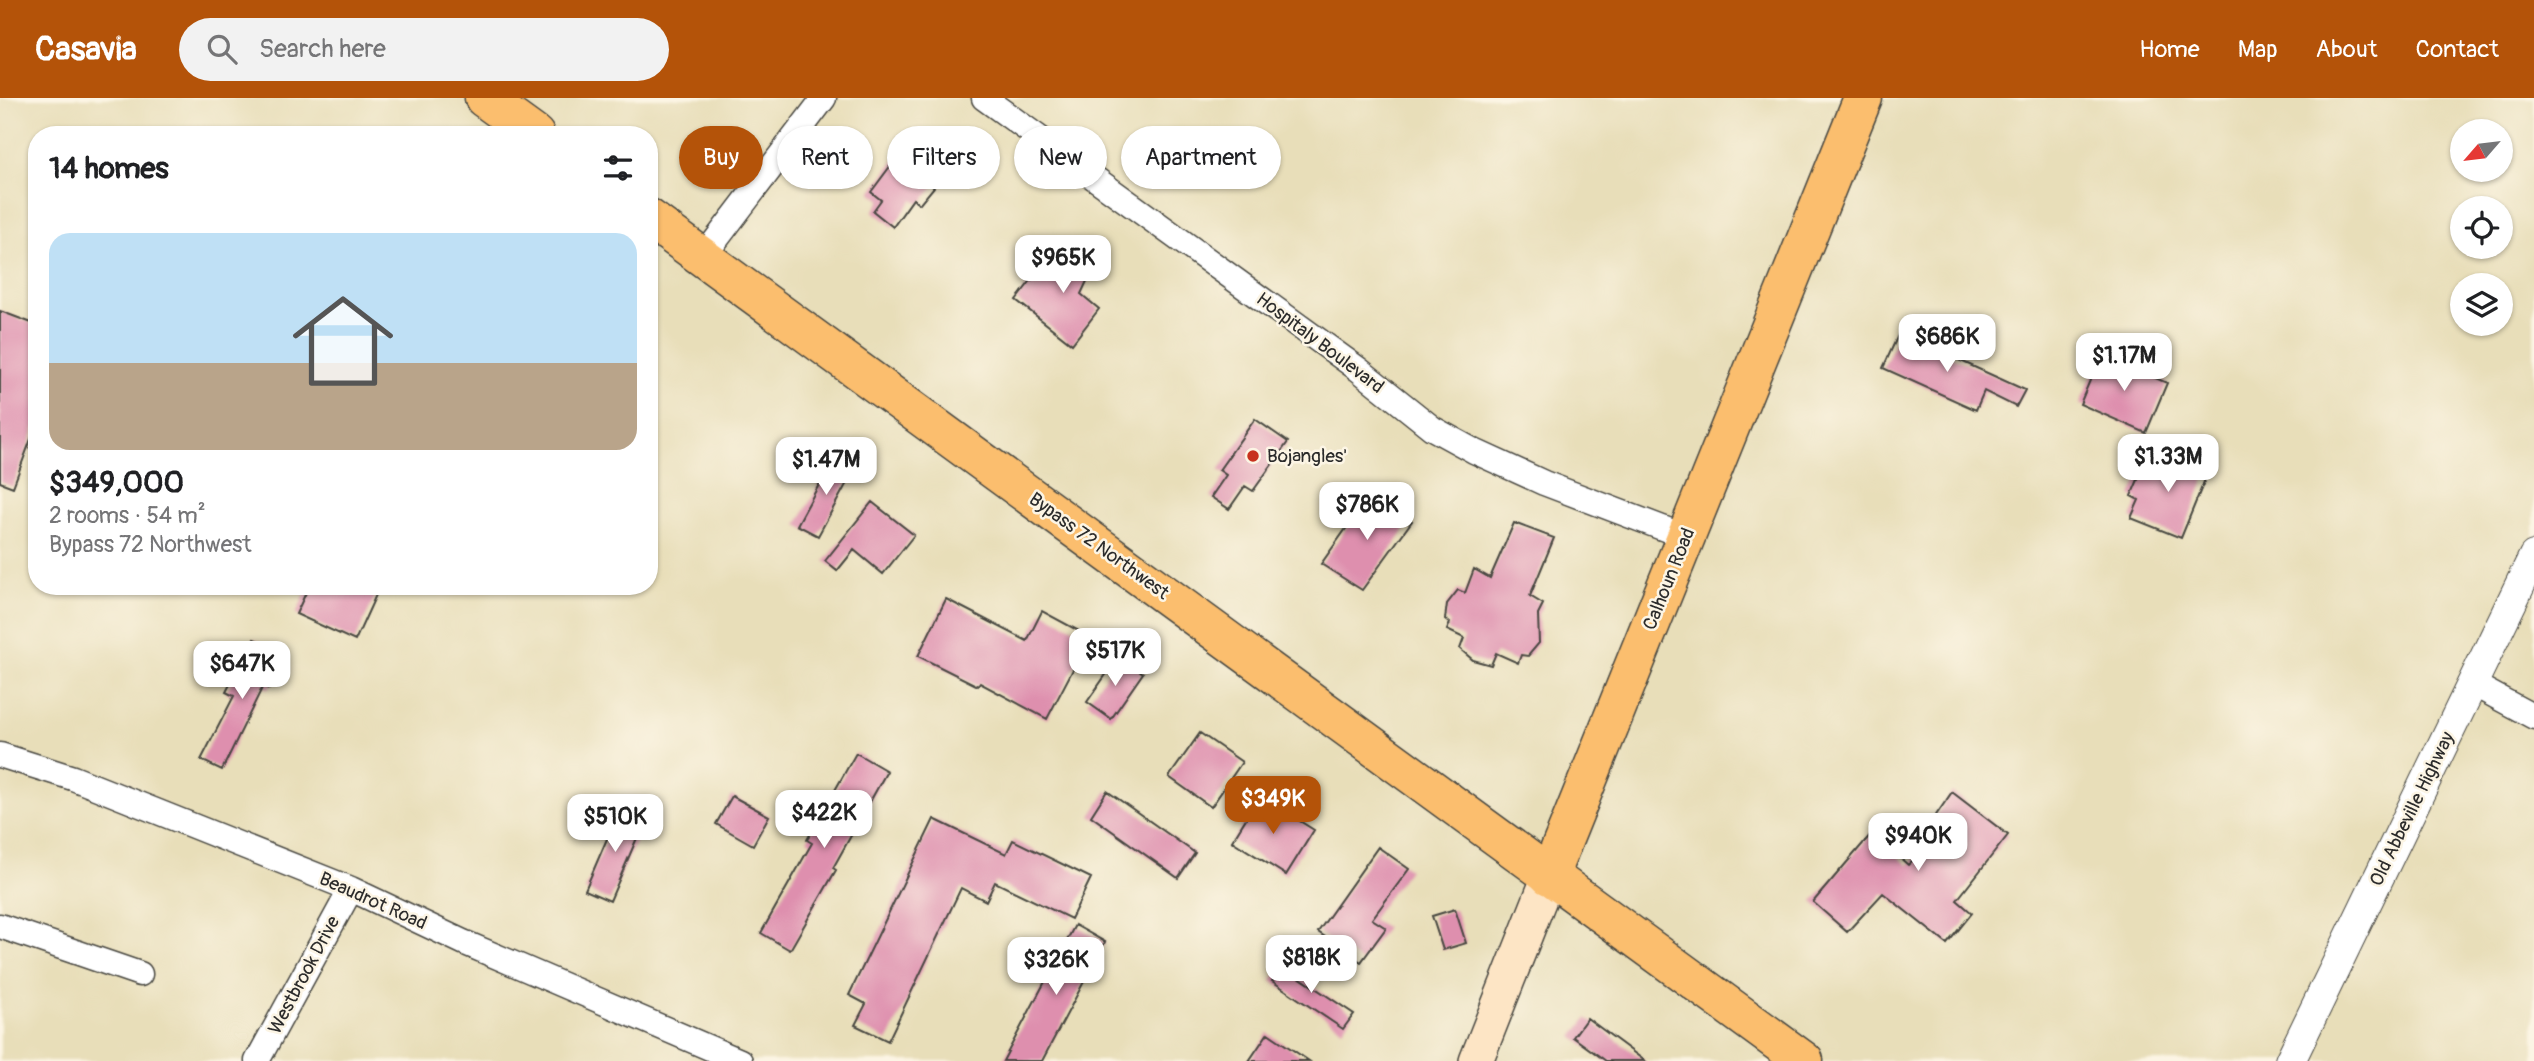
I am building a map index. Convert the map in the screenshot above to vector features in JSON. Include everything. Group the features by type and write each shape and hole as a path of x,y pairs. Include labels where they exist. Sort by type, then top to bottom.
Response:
{"main road":[{"path":"484,98 523,126"},
{"name":"Calhoun Road","path":"1476,1061 1863,98"},
{"name":"Bypass 72 Northwest","path":"658,224 1804,1061"}],"street":[{"path":"703,257 824,98"},
{"name":"Hospitaly Boulevard","path":"984,98 1338,354 1432,428 1474,451 1544,483 1686,537"},
{"name":"Old Abbeville Highway","path":"2290,1061 2534,556"},
{"path":"2473,684 2534,717"},
{"name":"Beaudrot Road","path":"0,755 122,797 351,889 463,942 740,1061"},
{"name":"Westbrook Drive","path":"257,1061 351,889"},
{"path":"0,926 140,974"}],"building":[{"path":"887,171 887,189 932,189 920,204 913,199 893,227 873,211 881,200 871,192"},
{"path":"1079,241 1100,253 1081,294 1099,309 1072,344 1016,300 1043,265 1063,281"},
{"path":"0,311 28,322 28,447 13,487 0,482"},
{"path":"1899,333 2025,390 2016,407 1984,391 1976,410 1883,368"},
{"path":"2101,354 2167,383 2146,433 2080,404"},
{"name":"Bojangles'","path":"1255,419 1288,442 1253,491 1245,486 1229,509 1211,497 1226,475 1219,470"},
{"path":"2157,451 2208,472 2181,538 2131,518 2139,500 2131,496 2140,475 2146,477"},
{"path":"833,459 854,470 818,536 797,525"},
{"path":"1372,492 1412,521 1362,590 1321,564"},
{"path":"872,502 914,535 883,574 854,550 837,571 825,561"},
{"path":"1514,523 1554,538 1530,596 1543,604 1538,614 1539,643 1528,656 1521,655 1518,663 1496,653 1491,665 1473,660 1460,649 1464,638 1447,630 1450,623 1445,619 1447,604 1458,590 1465,593 1474,569 1490,578"},
{"path":"305,595 376,595 355,641 296,614"},
{"path":"946,599 1027,641 1042,611 1090,637 1047,719 980,683 978,686 918,656"},
{"path":"254,639 279,652 269,670 277,674 269,689 263,686 222,770 201,760 234,696 226,692"},
{"path":"1119,656 1143,673 1111,719 1087,702"},
{"path":"1200,733 1242,762 1211,807 1169,777"},
{"path":"856,753 887,771 833,868 836,870 790,950 761,933 812,843 807,840"},
{"path":"1107,791 1195,853 1178,878 1091,816"},
{"path":"1952,792 2008,835 1957,900 1972,913 1947,944 1883,893 1847,932 1813,902 1872,833 1908,865 1941,832 1930,824"},
{"path":"732,796 769,816 753,845 716,824"},
{"path":"1260,796 1314,830 1286,875 1232,841"},
{"path":"621,806 646,817 610,901 585,890"},
{"path":"934,819 1006,854 1013,840 1091,878 1071,919 995,882 986,901 961,888 888,1041 855,1025 866,1004 849,995"},
{"path":"1378,847 1409,869 1372,919 1386,928 1361,962 1318,932"},
{"path":"1455,909 1466,943 1443,950 1432,916"},
{"path":"1075,925 1105,942 1042,1061 1003,1061"},
{"path":"1287,957 1299,965 1296,975 1354,1014 1343,1029 1272,981"},
{"path":"1587,1018 1645,1061 1606,1061 1573,1037"},
{"path":"1268,1033 1309,1061 1249,1061"}],"place":[{"name":"Bojangles'","path":"1253,456"}]}
